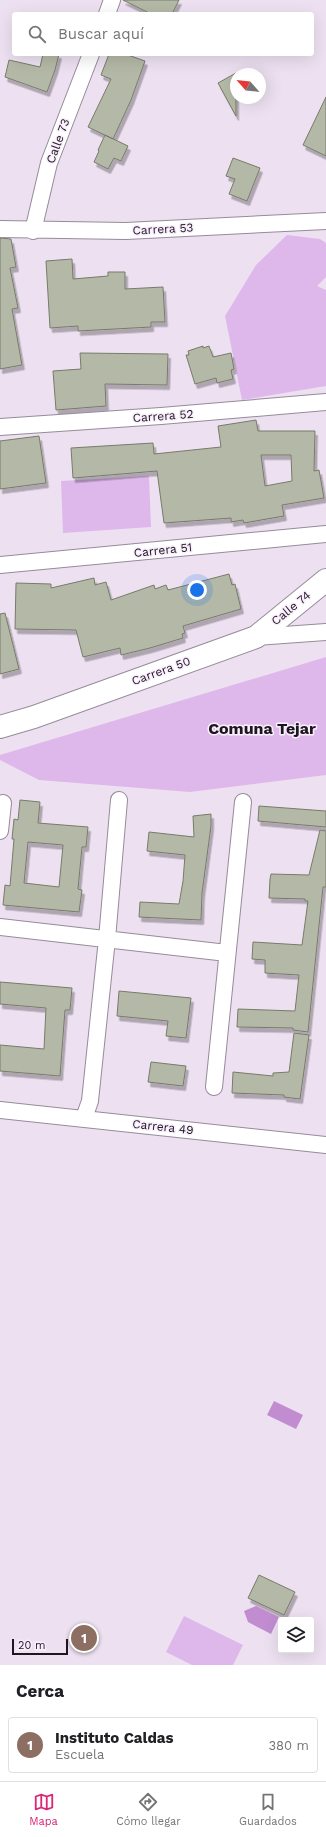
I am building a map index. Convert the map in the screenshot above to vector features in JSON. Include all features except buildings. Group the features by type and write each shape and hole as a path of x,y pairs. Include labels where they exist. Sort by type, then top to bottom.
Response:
{"street":[{"path":"108,12 112,0"},
{"name":"Calle 73","path":"33,231 49,163 90,56"},
{"name":"Carrera 53","path":"0,229 33,231 126,231 326,221"},
{"name":"Carrera 52","path":"0,427 161,416 326,402"},
{"name":"Carrera 51","path":"0,565 326,534"},
{"name":"Calle 74","path":"256,637 326,580"},
{"name":"Carrera 50","path":"0,727 256,637 326,632"},
{"path":"84,1118 90,1101 107,939 119,800"},
{"path":"214,1087 243,802"},
{"path":"0,831 3,803"},
{"path":"0,927 227,953"},
{"name":"Carrera 49","path":"0,1110 326,1145"}],"shaded area":[{"path":"287,235 320,239 326,243 326,277 317,286 326,290 326,386 242,400 225,316 256,265"},
{"path":"149,476 151,527 63,533 61,481"},
{"path":"326,657 326,775 190,792 39,780 0,760 0,755"},
{"path":"274,1401 303,1415 296,1429 267,1415"},
{"path":"256,1606 279,1617 271,1634 248,1622 244,1611"},
{"path":"184,1616 243,1645 233,1665 192,1665 166,1652"}],"place":[{"name":"Instituto Caldas","path":"84,1638"}],"district":[{"name":"Comuna Tejar","path":"262,728"}]}
